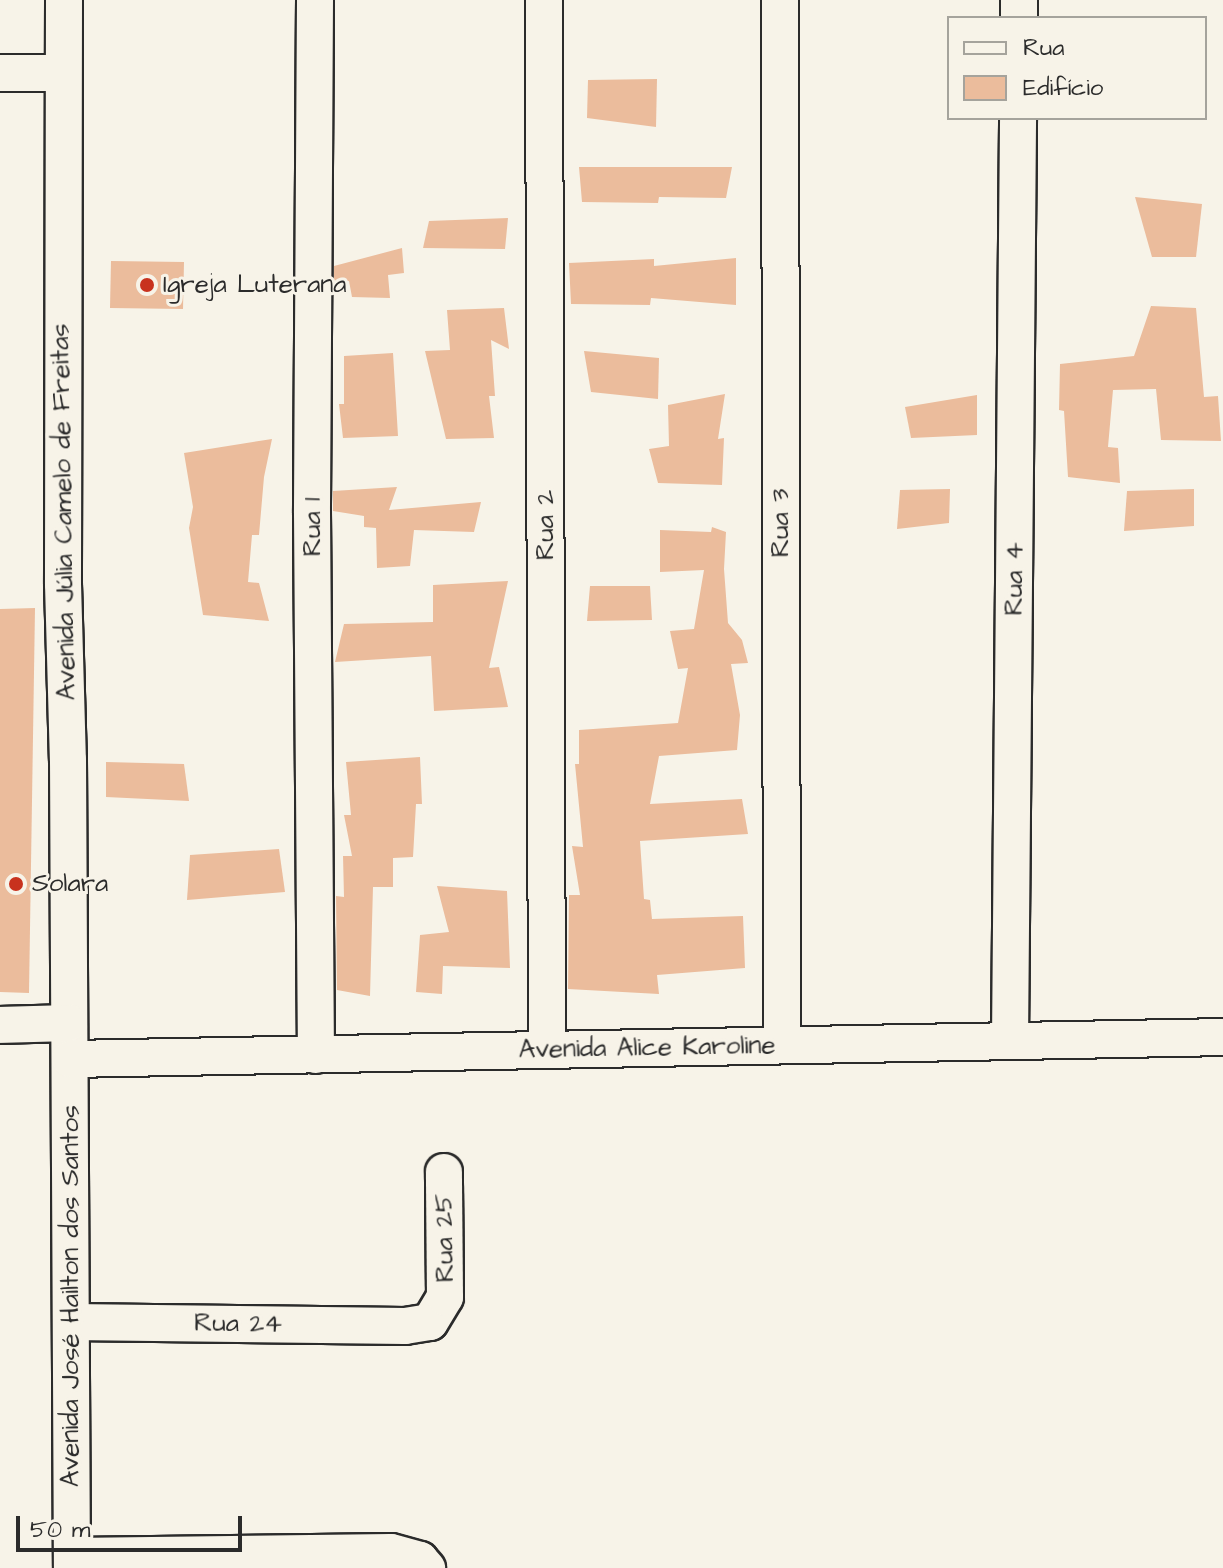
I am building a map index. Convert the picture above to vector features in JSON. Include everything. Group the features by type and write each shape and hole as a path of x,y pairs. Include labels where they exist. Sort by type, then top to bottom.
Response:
{"street":[{"name":"Avenida Júlia Camelo de Freitas","path":"64,0 62,568 68,760 69,1023"},
{"name":"Rua 1","path":"315,0 312,529 316,1055"},
{"name":"Rua 2","path":"544,0 547,1049"},
{"name":"Rua 3","path":"780,0 782,1045"},
{"path":"0,73 63,73"},
{"name":"Rua 4","path":"1010,1041 1018,120"},
{"path":"0,1025 69,1023"},
{"name":"Avenida José Hailton dos Santos","path":"69,1023 72,1562"},
{"name":"Avenida Alice Karoline","path":"70,1059 1223,1037"},
{"name":"Rua 25","path":"405,1326 430,1322 445,1297 444,1172"},
{"name":"Rua 24","path":"71,1322 405,1326"},
{"path":"72,1562 391,1552 420,1560 427,1568"}],"building":[{"path":"657,79 656,127 587,118 588,80"},
{"path":"579,167 732,167 726,198 659,197 658,203 582,202"},
{"path":"1135,197 1202,204 1196,257 1152,257"},
{"path":"508,218 505,249 423,248 429,221"},
{"path":"402,248 404,273 388,275 390,298 352,297 349,281 334,283 334,266"},
{"path":"736,258 736,305 651,298 650,305 571,304 569,263 654,259 654,266"},
{"name":"Igreja Luterana","path":"111,261 184,262 183,309 110,308"},
{"path":"1151,306 1196,308 1204,397 1218,396 1221,441 1161,440 1156,389 1113,390 1108,447 1118,448 1120,483 1068,477 1064,411 1059,410 1060,364 1134,356"},
{"path":"504,308 509,349 491,340 495,396 489,396 494,438 446,439 425,351 450,350 447,310"},
{"path":"584,351 659,358 658,399 591,392"},
{"path":"393,353 398,436 343,438 339,404 344,404 344,356"},
{"path":"725,394 718,439 724,438 722,485 658,483 649,449 669,446 668,405"},
{"path":"977,395 977,435 911,438 905,407"},
{"path":"272,439 264,477 259,535 252,535 248,582 259,583 269,621 203,615 189,528 193,507 184,453"},
{"path":"397,487 389,510 481,502 474,532 414,530 410,566 377,568 376,528 364,527 364,516 333,511 333,491"},
{"path":"950,489 949,523 897,529 900,490"},
{"path":"1194,489 1194,526 1124,531 1127,491"},
{"path":"712,527 726,532 724,569 728,623 742,640 748,663 731,664 740,715 737,750 659,756 650,804 742,799 748,834 640,841 644,899 650,900 652,919 743,916 745,968 657,975 659,994 568,989 569,895 580,895 572,846 583,847 575,764 579,764 579,730 678,723 688,668 678,669 670,631 694,629 704,570 660,572 660,530 711,532"},
{"path":"508,581 489,668 499,667 508,707 434,711 431,656 335,662 344,624 433,622 433,585"},
{"path":"590,586 650,586 652,620 587,621"},
{"path":"35,608 29,993 0,992 0,609"},
{"path":"420,757 422,804 416,804 413,857 393,858 393,887 373,887 370,996 337,990 336,896 344,897 343,856 352,856 344,815 351,815 346,762"},
{"path":"106,762 184,764 189,801 106,797"},
{"path":"279,849 285,892 187,900 190,855"},
{"path":"437,886 507,891 510,968 443,966 442,994 416,992 420,935 449,932"}],"place":[{"name":"Igreja Luterana","path":"147,285"},
{"name":"Solara","path":"16,884"}]}
